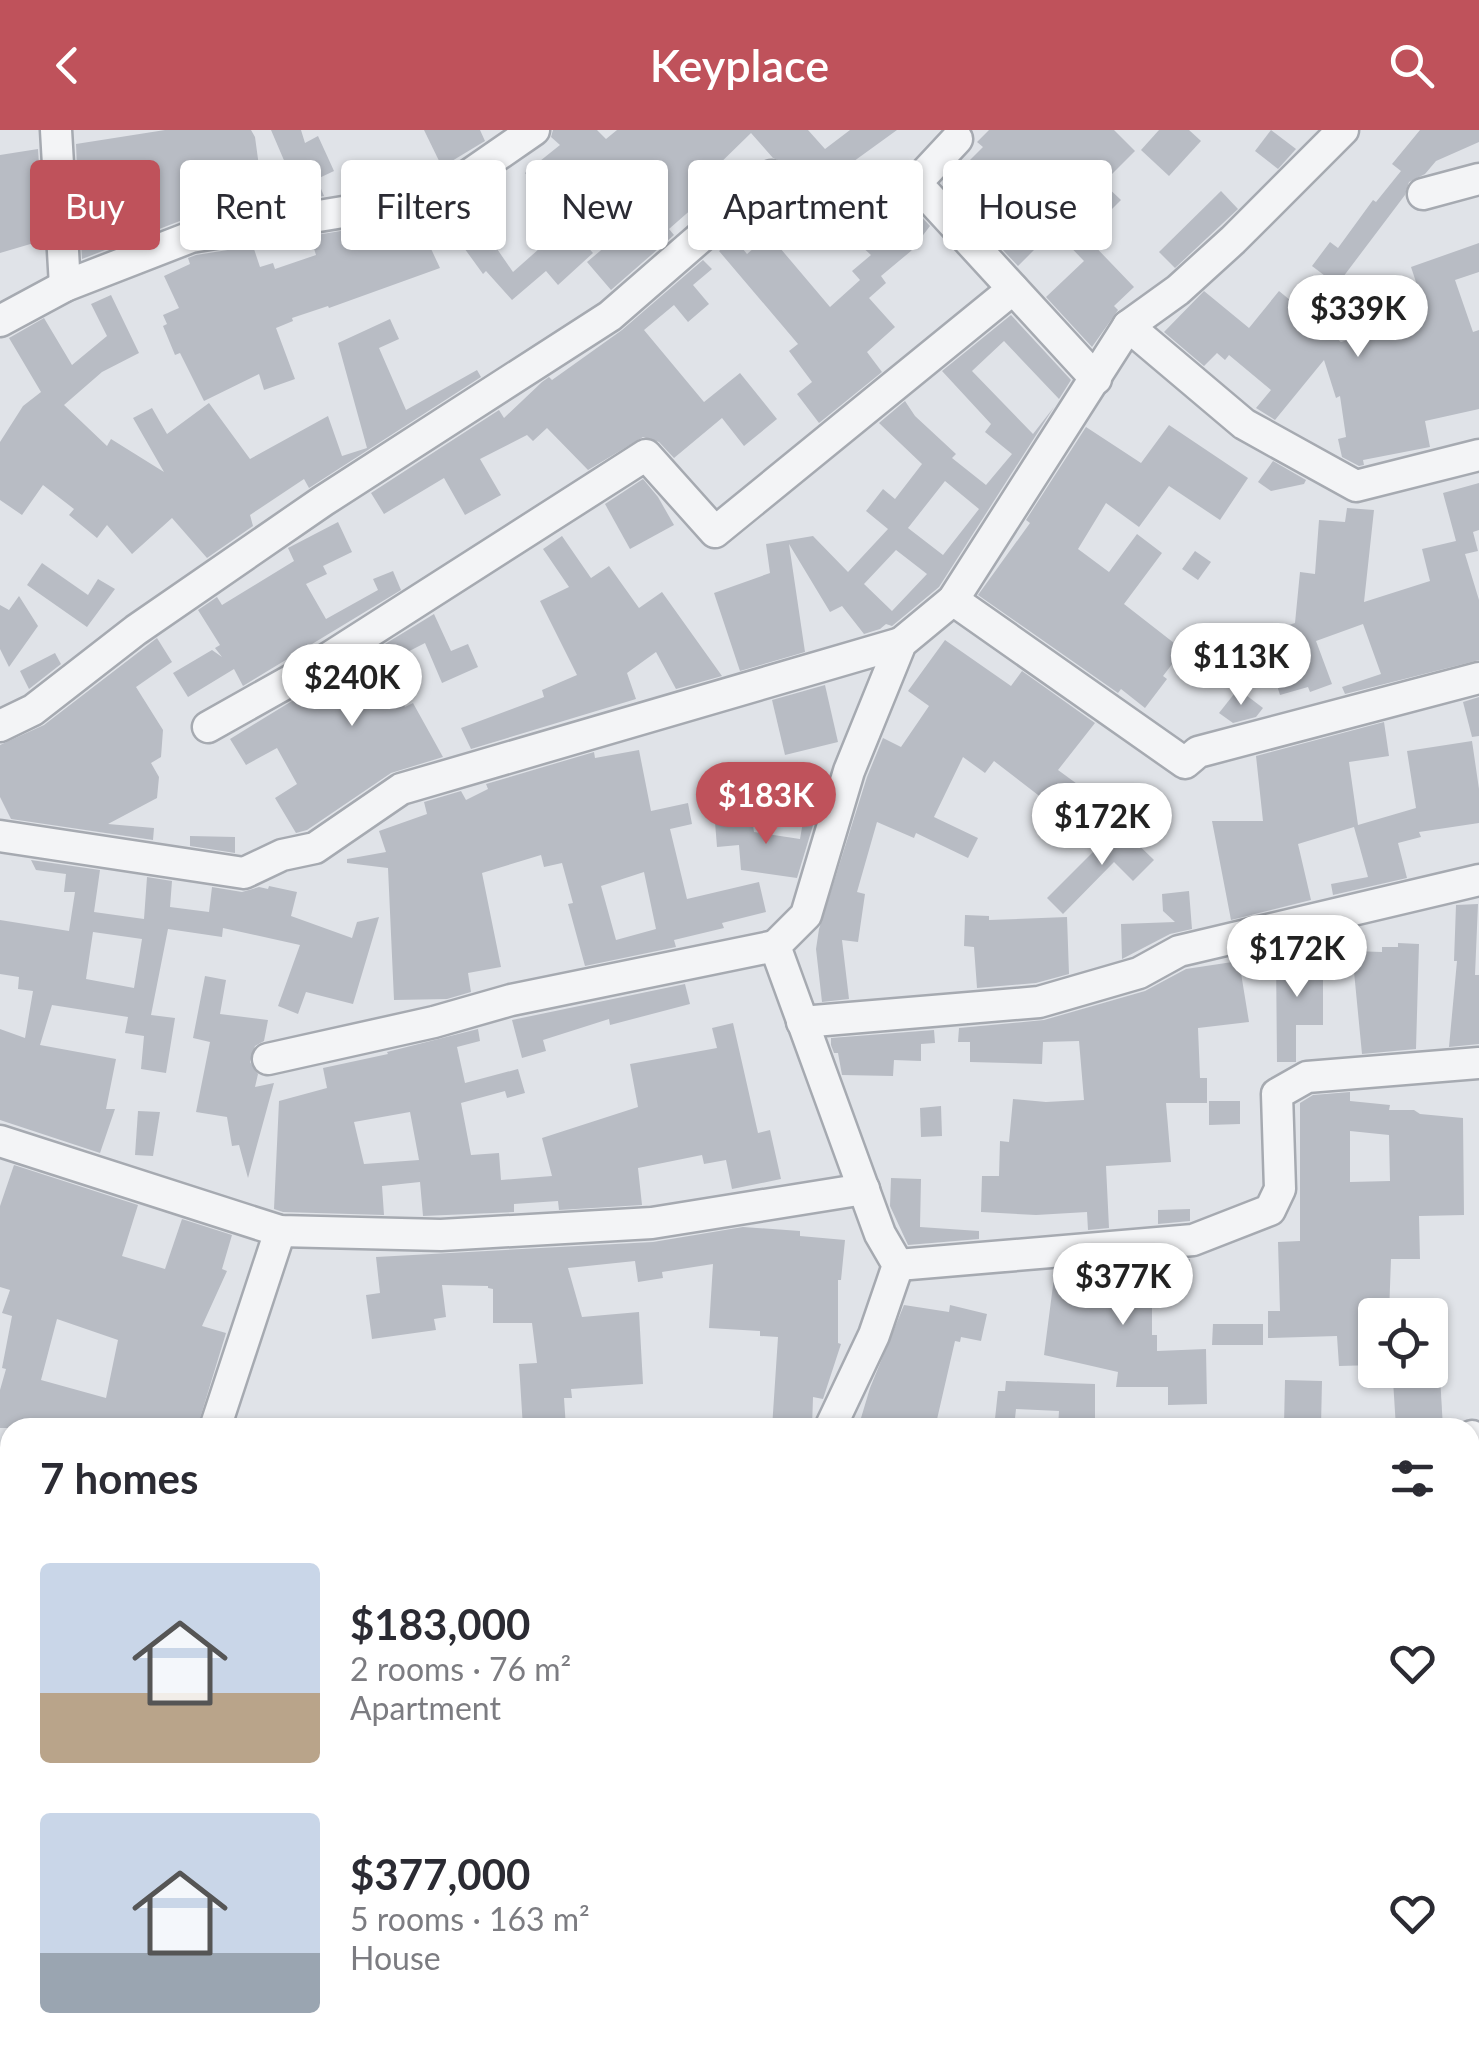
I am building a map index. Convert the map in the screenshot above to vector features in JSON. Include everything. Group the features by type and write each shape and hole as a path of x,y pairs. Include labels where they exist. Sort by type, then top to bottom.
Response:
{"street":[{"path":"56,130 65,286"},
{"path":"0,836 244,873 282,855 315,848 401,789 902,643 954,600 1128,326 1178,290 1234,240 1343,130"},
{"path":"957,133 916,183 1096,379"},
{"path":"0,320 65,286 191,237 416,200 466,176 520,134"},
{"path":"1423,194 1479,179"},
{"path":"0,726 32,710 136,630 323,501 610,316 688,248"},
{"path":"208,727 313,668 646,455 715,532 1013,289"},
{"path":"1128,326 1244,424 1356,486 1479,455"},
{"path":"954,600 1185,763 1198,752 1479,678"},
{"path":"268,1058 434,1022 511,1000 775,946 806,915 848,770 902,643"},
{"path":"802,1022 1039,1002 1140,974 1179,951 1479,880"},
{"path":"775,946 880,1234 898,1264 874,1335 835,1418"},
{"path":"898,1264 1193,1240 1270,1210 1280,1189 1278,1094 1307,1077 1479,1062"},
{"path":"0,1141 280,1232 441,1235 652,1223 864,1189"},
{"path":"218,1418 280,1232"}],"building":[{"path":"165,130 251,130 258,160 180,160 180,221 160,229 160,160 77,160 76,144"},
{"path":"271,130 301,130 305,143 318,136 334,171 321,177 321,160 284,160"},
{"path":"424,130 480,130 485,141 454,160 439,160"},
{"path":"553,130 597,130 606,139 617,130 808,130 825,149 850,130 897,130 856,160 777,160 751,133 723,160 688,160 688,212 669,229 674,235 668,240 668,160 541,160 560,145 551,137"},
{"path":"989,130 1114,130 1135,151 1112,174 1112,160 970,160 983,147 977,142"},
{"path":"1159,130 1189,130 1201,141 1169,176 1141,150"},
{"path":"1271,130 1296,149 1278,169 1255,151"},
{"path":"1420,130 1479,130 1479,142 1436,161 1425,174 1409,182 1405,195 1337,285 1312,266 1330,242 1338,248 1373,200 1376,202 1401,171 1392,164"},
{"path":"38,149 39,160 30,160 30,244 0,253 0,155"},
{"path":"1221,191 1238,209 1175,268 1159,252"},
{"path":"1112,192 1121,200 1112,209"},
{"path":"341,231 341,250 432,250 440,268 292,318 293,321 276,328 295,379 264,390 259,374 204,401 180,353 175,355 163,326 167,324 163,315 179,308 164,276 190,264 188,258 228,250 254,250 260,267 273,263 275,269 316,255 314,250 321,250 321,234"},
{"path":"1479,243 1479,272 1455,280 1473,332 1479,330 1479,409 1425,421 1430,447 1363,460 1364,465 1359,466 1342,457 1338,439 1346,437 1340,396 1336,398 1324,360 1275,420 1256,408 1271,390 1229,355 1225,360 1217,353 1204,366 1164,332 1204,291 1249,328 1279,291 1341,342 1427,315 1411,267"},
{"path":"82,250 105,250 82,259"},
{"path":"466,250 498,250 513,272 538,250 593,253 558,285 546,271 512,300 486,271 483,274"},
{"path":"601,250 657,250 611,290 587,262"},
{"path":"744,250 747,254 752,250 782,250 830,307 860,280 852,271 871,255 866,250 912,250 881,276 886,283 869,298 895,327 867,352 882,372 819,423 797,394 812,382 789,351 798,344 719,251"},
{"path":"1003,250 1034,250 1018,266"},
{"path":"1073,250 1098,250 1134,287 1114,306 1118,310 1092,347 1046,297 1084,261"},
{"path":"703,260 712,269 693,285 709,304 688,322 674,305 644,330 704,402 740,373 777,419 744,446 722,418 674,458 659,442 643,437 588,470 547,428 533,441 527,435 480,459 501,495 465,515 444,478 384,514 371,493 499,410 504,418 542,382 549,377 552,380 622,330"},
{"path":"111,295 139,353 102,372 64,405 107,446 111,439 164,472 133,418 152,408 167,434 209,403 250,459 328,416 342,456 367,448 338,343 390,319 399,339 379,348 406,410 477,370 481,377 309,488 304,479 250,515 253,526 207,558 172,518 132,554 107,525 97,538 69,515 74,509 43,485 22,515 0,500 0,442 23,406 41,392 9,338 44,318 72,365 107,336 91,304"},
{"path":"1011,315 1071,380 1059,399 1004,341 972,371 1033,434 1054,407 939,587 892,626 886,624 864,634 842,606 830,612 789,544 805,652 740,671 714,593 770,573 766,544 813,536 848,572 888,529 866,511 883,489 895,499 922,464 879,423 905,401 915,416 956,454 952,458 986,485 1012,454 985,432 991,424 942,371","holes":["945,481 979,509 943,555 908,528","896,550 927,574 892,611 864,584"]},
{"path":"1169,425 1248,478 1220,520 1169,486 1139,527 1106,503 1078,549 1109,572 1137,534 1162,553 1124,604 1183,650 1145,708 978,595 1030,523 1026,520 1086,427 1141,463"},
{"path":"1273,461 1306,480 1304,484 1271,491 1258,482"},
{"path":"643,479 674,525 630,549 605,504"},
{"path":"1479,483 1479,530 1473,532 1478,551 1465,554 1479,600 1479,660 1345,694 1342,687 1381,674 1363,624 1316,641 1332,684 1310,692 1308,687 1280,695 1261,634 1295,623 1300,572 1315,574 1319,520 1345,522 1347,508 1374,510 1364,602 1430,581 1422,549 1456,541 1443,493"},
{"path":"338,522 352,552 323,566 327,574 306,584 326,619 378,590 373,579 393,571 401,590 243,686 234,669 188,697 173,673 212,650 222,657 215,648 220,645 198,610 217,597 222,605 294,561 288,548"},
{"path":"562,536 591,578 609,566 639,608 662,592 722,676 676,689 656,652 627,673 636,699 471,749 461,728 544,697 542,690 577,675 540,601 569,587 543,549"},
{"path":"1195,551 1211,562 1198,580 1182,569"},
{"path":"42,563 88,595 98,579 115,589 87,627 27,585"},
{"path":"19,596 38,626 9,667 0,649 0,605 9,610"},
{"path":"434,614 451,651 468,644 478,667 442,683 425,643 384,664 405,707 413,703 443,757 391,773 307,830 296,833 275,798 297,784 277,748 246,765 230,739"},
{"path":"157,638 172,662 136,687 163,730 161,757 151,763 159,777 157,798 108,824 154,828 153,840 11,819 0,797 0,745 44,725"},
{"path":"945,640 1011,686 1022,671 1095,723 1058,770 1084,789 1064,815 994,761 985,773 963,757 934,817 978,838 968,858 916,833 914,838 877,822 857,892 865,894 858,942 842,940 849,999 822,1002 816,949 819,929 867,777 883,738 901,747 929,706 908,691"},
{"path":"55,653 61,664 29,689 20,671"},
{"path":"825,685 838,742 785,755 772,700"},
{"path":"1238,689 1263,708 1256,717 1233,723 1219,713"},
{"path":"1479,697 1479,736 1472,737 1463,702"},
{"path":"1384,722 1389,756 1349,762 1358,825 1416,808 1407,751 1472,741 1479,823 1419,832 1421,837 1398,843 1407,878 1333,895 1331,884 1368,877 1354,827 1298,844 1311,900 1231,920 1212,821 1263,821 1256,756"},
{"path":"639,750 651,811 688,803 692,824 670,829 687,899 759,882 766,912 722,923 724,928 674,940 676,947 585,966 568,904 573,903 562,863 544,867 541,855 482,873 501,967 468,973 471,992 447,999 394,1000 388,868 347,863 347,859 386,852 379,831 427,814 424,802 461,791 466,800 488,789 486,784 594,752 595,758","holes":["644,872 656,929 616,940 601,886"]},
{"path":"805,810 817,812 797,878 741,870 739,845 717,847 715,822 752,819 754,832 800,839"},
{"path":"1119,826 1154,860 1133,881 1114,862 1063,914 1047,898"},
{"path":"190,836 235,837 235,853 190,846"},
{"path":"31,860 100,870 94,912 144,919 147,877 172,881 170,907 209,912 212,887 242,892 269,886 297,892 291,916 352,938 357,922 379,917 353,1004 306,992 298,1014 278,1006 300,945 223,928 222,937 168,929 151,1015 175,1018 166,1073 141,1069 144,1036 125,1033 128,1017 52,1005 40,1045 116,1059 106,1109 115,1109 100,1153 0,1120 0,1029 25,1038 33,991 18,989 19,977 0,974 0,920 69,931 75,892 64,892 66,874 36,870","holes":["93,932 142,939 134,988 86,979"]},
{"path":"1189,891 1192,929 1170,934 1122,959 1121,924 1175,922 1163,911 1162,894"},
{"path":"1478,904 1475,975 1479,975 1479,1044 1449,1047 1457,961 1456,905"},
{"path":"965,915 989,916 989,920 1067,917 1069,974 1036,983 977,988 974,947 964,946"},
{"path":"1398,943 1419,944 1416,1049 1362,1054 1352,951 1382,952 1382,947 1398,947"},
{"path":"1323,955 1323,1025 1296,1025 1296,1062 1277,1062 1276,956"},
{"path":"1239,961 1249,1022 1198,1028 1200,1078 1207,1078 1207,1103 1166,1103 1171,1162 1106,1166 1109,1228 1088,1230 1087,1212 981,1212 982,1176 999,1176 1000,1141 1009,1142 1013,1099 1084,1100 1079,1041 1043,1042 1042,1064 970,1062 970,1042 958,1042 959,1028 1044,1020 1145,991 1186,969"},
{"path":"205,976 226,980 220,1014 268,1020 264,1041 255,1046 250,1062 258,1074 255,1087 274,1083 248,1178 239,1145 232,1146 227,1117 196,1112 210,1042 193,1038"},
{"path":"685,984 690,1004 610,1025 609,1019 543,1040 546,1051 522,1058 512,1020"},
{"path":"733,1023 758,1133 770,1130 781,1179 732,1189 726,1160 704,1164 702,1155 638,1168 642,1205 559,1210 558,1201 514,1204 514,1212 423,1216 420,1182 382,1186 384,1215 274,1209 279,1101 327,1088 323,1068 478,1029 480,1041 457,1047 465,1083 518,1069 525,1093 507,1098 505,1091 461,1103 471,1155 499,1153 501,1180 552,1176 542,1138 638,1107 630,1064 717,1048 712,1028","holes":["410,1112 419,1160 364,1164 354,1122"]},
{"path":"934,1030 935,1043 921,1044 921,1061 894,1060 893,1076 842,1075 838,1053 834,1053 831,1045 831,1038"},
{"path":"1350,1092 1350,1101 1390,1105 1389,1110 1463,1118 1464,1215 1419,1216 1420,1259 1391,1259 1390,1298 1358,1298 1358,1365 1339,1366 1337,1336 1268,1338 1268,1311 1280,1311 1278,1242 1300,1241 1300,1103 1313,1095","holes":["1350,1131 1389,1135 1390,1181 1350,1182"]},
{"path":"1209,1101 1240,1101 1240,1124 1209,1125"},
{"path":"941,1106 942,1136 921,1137 920,1108"},
{"path":"138,1111 160,1112 153,1156 135,1155"},
{"path":"14,1165 138,1205 122,1256 165,1269 182,1219 232,1235 222,1269 227,1271 202,1326 226,1333 200,1418 0,1418 0,1390 6,1369 2,1368 12,1316 2,1313 10,1290 0,1287 0,1206","holes":["57,1319 118,1340 106,1398 41,1380"]},
{"path":"891,1178 921,1179 920,1227 979,1231 979,1239 908,1245 890,1206"},
{"path":"1190,1209 1190,1221 1158,1224 1158,1210"},
{"path":"743,1227 800,1231 800,1236 845,1240 838,1280 841,1344 823,1399 813,1397 812,1418 773,1418 778,1337 760,1336 760,1331 709,1328 713,1264 662,1272 663,1278 638,1282 635,1261 568,1268 582,1317 639,1312 643,1384 571,1389 572,1398 564,1398 565,1418 522,1418 519,1364 537,1363 532,1323 493,1323 493,1289 488,1286 442,1285 446,1317 434,1319 436,1330 372,1339 366,1295 380,1293 376,1257 653,1242"},
{"path":"1190,1259 1190,1281 1152,1280 1152,1335 1157,1335 1157,1351 1206,1349 1207,1404 1168,1405 1168,1387 1116,1387 1118,1372 1044,1355 1055,1270"},
{"path":"904,1305 949,1312 950,1305 987,1314 981,1341 961,1337 960,1342 955,1341 937,1418 861,1418"},
{"path":"1213,1324 1263,1324 1263,1345 1212,1345"},
{"path":"1285,1380 1322,1381 1321,1418 1284,1418"},
{"path":"1006,1381 1095,1384 1095,1418 1059,1418 1059,1411 1016,1409 1015,1418 995,1418 998,1391 1005,1391"},
{"path":"1394,1388 1441,1388 1442,1418 1395,1418"}]}
